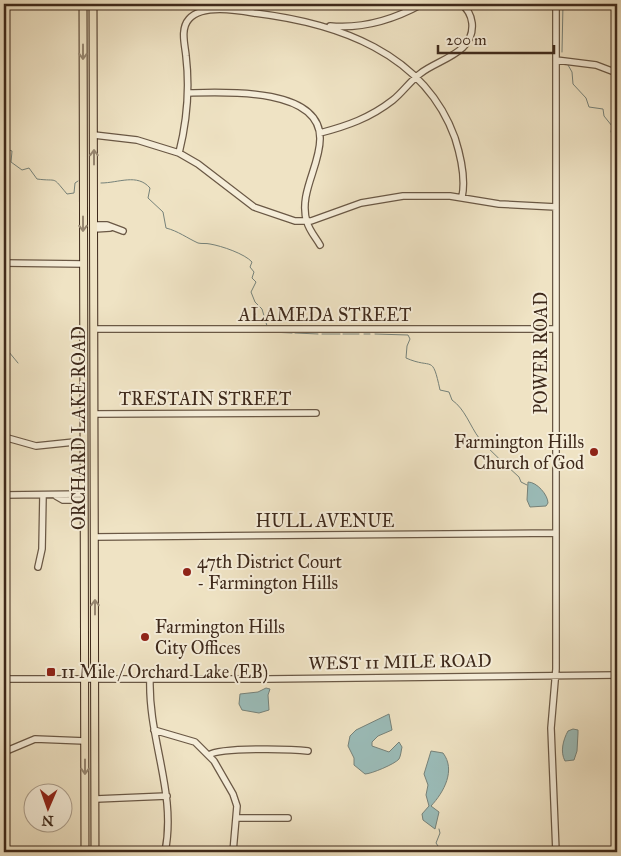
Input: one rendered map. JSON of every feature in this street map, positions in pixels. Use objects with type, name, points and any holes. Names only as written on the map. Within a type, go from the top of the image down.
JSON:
[{"type":"main road","name":"ORCHARD LAKE ROAD","points":[[93,4],[96,852]]},
{"type":"main road","name":"ORCHARD LAKE ROAD","points":[[83,6],[85,852]]},
{"type":"main road","points":[[83,6],[93,14]]},
{"type":"main road","points":[[83,77],[89,77],[94,82]]},
{"type":"main road","points":[[83,158],[87,165],[87,192],[94,196]]},
{"type":"main road","points":[[84,286],[91,287],[94,293]]},
{"type":"main road","points":[[84,340],[87,355],[87,386],[89,389],[94,389]]},
{"type":"main road","points":[[84,441],[90,441],[95,446]]},
{"type":"main road","points":[[84,494],[88,505],[87,536],[89,539],[94,537]]},
{"type":"main road","points":[[84,563],[95,563]]},
{"type":"main road","points":[[84,574],[91,574],[95,578]]},
{"type":"main road","points":[[84,659],[89,664],[96,664]]},
{"type":"main road","points":[[84,693],[93,694],[96,699]]},
{"type":"main road","points":[[85,799],[91,801],[96,799]]},
{"type":"main road","points":[[85,821],[91,821],[95,829]]},
{"type":"street","points":[[321,26],[344,28],[364,26],[397,16],[422,4]]},
{"type":"street","points":[[320,133],[347,126],[376,112],[434,64],[460,51],[470,40],[472,33],[471,16],[461,4]]},
{"type":"street","name":"POWER ROAD","points":[[556,4],[556,676],[551,728],[556,852]]},
{"type":"street","points":[[179,154],[189,93],[184,34],[188,20],[195,14],[206,11],[240,11],[292,18],[344,33],[390,55],[416,78],[442,111],[453,133],[463,170],[462,197]]},
{"type":"street","points":[[556,60],[596,65],[617,73]]},
{"type":"street","points":[[189,93],[251,94],[292,102],[310,114],[320,127],[320,133],[319,152],[306,196],[306,222],[320,245]]},
{"type":"street","points":[[94,135],[137,140],[179,154],[198,164],[254,207],[284,218],[306,222],[361,203],[416,196],[462,197],[499,204],[556,207]]},
{"type":"street","points":[[94,227],[123,231]]},
{"type":"street","points":[[4,263],[84,264]]},
{"type":"street","name":"ALAMEDA STREET","points":[[94,329],[556,329]]},
{"type":"street","name":"TRESTAIN STREET","points":[[94,414],[316,413]]},
{"type":"street","points":[[4,438],[36,446],[84,441]]},
{"type":"street","points":[[4,495],[56,496],[63,500],[84,494]]},
{"type":"street","points":[[38,567],[42,549],[43,495]]},
{"type":"street","name":"HULL AVENUE","points":[[94,537],[556,533]]},
{"type":"street","name":"WEST 11 MILE ROAD","points":[[4,679],[617,675]]},
{"type":"street","points":[[150,679],[154,730],[170,817],[165,852]]},
{"type":"street","points":[[154,730],[194,742],[209,755],[233,794],[237,806],[233,852]]},
{"type":"street","points":[[4,752],[34,739],[85,741]]},
{"type":"street","points":[[209,755],[217,752],[250,750],[308,752]]},
{"type":"street","points":[[96,799],[167,796]]},
{"type":"street","points":[[237,818],[288,818]]},
{"type":"street","points":[[4,848],[14,852]]},
{"type":"water","points":[[528,482],[535,484],[544,493],[548,500],[546,506],[530,507],[527,500]]},
{"type":"water","points":[[266,688],[270,689],[268,695],[269,710],[259,713],[242,710],[239,704],[240,694],[258,692]]},
{"type":"water","points":[[389,714],[392,730],[378,736],[372,742],[372,746],[389,752],[399,742],[402,747],[400,758],[388,766],[365,774],[354,765],[354,758],[348,746],[350,736],[356,730]]},
{"type":"water","points":[[578,730],[577,751],[574,760],[565,761],[562,750],[564,742],[568,731]]},
{"type":"water","points":[[431,751],[443,753],[448,766],[447,781],[431,806],[439,812],[435,829],[423,820],[422,814],[429,806],[426,795],[428,785],[424,774]]},
{"type":"waterway","points":[[562,52],[563,4]]},
{"type":"waterway","points":[[612,4],[617,17]]},
{"type":"waterway","points":[[568,65],[572,72],[573,84],[586,98],[589,107],[603,109],[604,116],[612,126],[611,132],[616,139],[617,151]]},
{"type":"waterway","points":[[4,148],[12,151],[11,162],[22,170],[29,168],[37,179],[54,180],[67,194],[74,193],[75,183],[78,181]]},
{"type":"waterway","points":[[101,183],[127,180],[145,183],[150,188],[148,198],[163,212],[166,228],[198,243],[221,247],[239,253],[249,259],[252,262],[250,267],[254,272],[252,278],[256,282],[251,292],[255,302],[262,309],[267,326]]},
{"type":"waterway","points":[[270,332],[292,333]]},
{"type":"waterway","points":[[295,333],[318,334]]},
{"type":"waterway","points":[[322,334],[340,334]]},
{"type":"waterway","points":[[343,334],[359,334]]},
{"type":"waterway","points":[[364,334],[370,334]]},
{"type":"waterway","points":[[375,334],[408,335],[410,339],[406,358],[433,367],[440,390],[449,392],[452,400],[464,413],[479,438],[519,477],[521,482],[527,485]]},
{"type":"waterway","points":[[4,346],[18,363]]},
{"type":"waterway","points":[[439,829],[440,833],[436,843],[442,852]]},
{"type":"place","name":"Farmington Hills Church of God","points":[[594,452]]},
{"type":"place","name":"47th District Court - Farmington Hills","points":[[187,572]]},
{"type":"place","name":"Farmington Hills City Offices","points":[[145,637]]},
{"type":"place","name":"11 Mile / Orchard Lake (EB)","points":[[51,672]]}]
